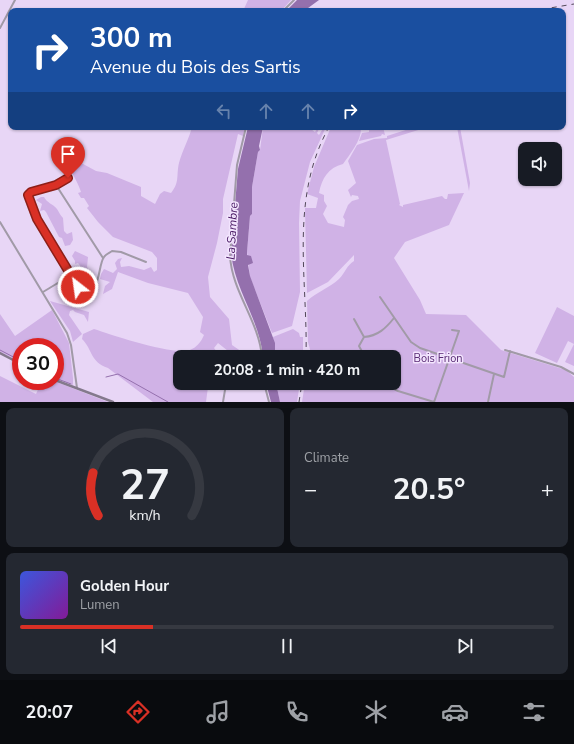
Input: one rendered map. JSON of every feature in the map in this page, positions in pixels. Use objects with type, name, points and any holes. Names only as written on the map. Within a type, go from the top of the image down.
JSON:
[{"type":"street","points":[[286,8],[294,0]]},
{"type":"street","points":[[0,28],[8,13]]},
{"type":"street","points":[[245,130],[240,149],[236,178],[230,262],[237,286],[258,335],[261,350]]},
{"type":"street","points":[[68,178],[56,185],[31,192],[28,195],[28,198],[37,219],[71,275],[82,290],[86,291],[92,289],[99,277],[103,258],[112,251],[117,251],[146,262]]},
{"type":"street","points":[[56,185],[103,258]]},
{"type":"street","points":[[0,222],[69,338],[77,388]]},
{"type":"street","points":[[42,292],[71,275]]},
{"type":"street","points":[[380,297],[416,347],[504,377],[510,351]]},
{"type":"street","points":[[361,350],[358,346],[364,337],[380,332],[394,318]]},
{"type":"street","points":[[354,319],[364,337]]},
{"type":"street","points":[[396,390],[434,402],[459,331],[452,330]]},
{"type":"street","points":[[505,350],[561,367],[574,374]]},
{"type":"street","points":[[0,353],[12,359]]},
{"type":"street","points":[[488,402],[494,374]]},
{"type":"street","points":[[64,383],[114,402]]},
{"type":"street","points":[[223,402],[225,390]]},
{"type":"street","points":[[265,390],[268,402]]},
{"type":"green space","points":[[248,0],[291,0],[284,8],[244,8]]},
{"type":"green space","points":[[191,130],[244,130],[243,136],[238,134],[223,199],[223,213],[217,243],[208,277],[210,297],[229,319],[232,345],[239,350],[227,350],[218,343],[214,348],[216,350],[190,350],[202,340],[204,335],[200,332],[203,317],[188,293],[148,283],[118,272],[112,289],[103,294],[105,286],[110,282],[100,279],[101,274],[104,269],[113,273],[117,269],[115,263],[118,259],[122,258],[120,262],[121,267],[129,266],[144,270],[151,267],[154,272],[157,270],[157,258],[152,252],[113,237],[87,208],[89,206],[84,198],[81,198],[78,193],[81,192],[72,173],[69,168],[65,169],[61,163],[74,159],[96,171],[107,173],[141,187],[141,196],[155,204],[160,194],[164,191],[171,193],[176,186],[178,168]]},
{"type":"green space","points":[[263,130],[312,130],[315,132],[318,130],[317,133],[319,135],[322,130],[325,130],[310,162],[300,201],[300,292],[292,326],[272,333],[250,277],[247,252],[250,216],[252,214],[252,187],[258,152],[260,150]]},
{"type":"green space","name":"Bois Frion","points":[[330,130],[361,130],[358,142],[343,164],[333,168],[326,174],[319,193],[324,195],[324,201],[327,206],[323,214],[328,223],[344,227],[345,220],[343,217],[348,205],[352,201],[359,199],[358,196],[352,195],[351,197],[348,190],[356,183],[348,161],[357,145],[374,139],[387,138],[387,136],[406,130],[418,130],[386,140],[399,205],[403,207],[403,205],[442,196],[447,199],[448,194],[464,193],[449,225],[405,242],[394,258],[420,300],[426,314],[466,315],[501,350],[566,370],[574,377],[574,402],[302,402],[304,390],[401,390],[401,350],[310,350],[308,342],[307,301],[339,279],[354,261],[354,255],[328,282],[307,293],[305,208],[316,208],[318,198],[307,194],[314,167]]},
{"type":"green space","points":[[369,130],[384,130],[385,135],[382,134],[381,136],[359,141],[362,133],[369,132]]},
{"type":"green space","points":[[458,130],[461,130],[470,183],[469,191]]},
{"type":"green space","points":[[44,197],[57,209],[63,218],[64,231],[67,234],[72,232],[73,240],[70,245],[65,246],[62,238],[59,237],[46,212],[44,210],[40,211],[42,204],[36,200]]},
{"type":"green space","points":[[75,251],[88,257],[87,267],[90,273],[81,274],[82,268],[78,263],[75,264],[72,256]]},
{"type":"green space","points":[[50,301],[89,312],[88,322],[84,315],[73,310],[70,311],[69,315],[82,334],[73,342],[70,331]]},
{"type":"green space","points":[[557,307],[574,316],[574,344],[568,341],[557,363],[535,353]]},
{"type":"green space","points":[[52,310],[69,343],[73,385],[64,382],[64,338],[12,338],[12,358],[0,352],[0,314],[15,336]]},
{"type":"green space","points":[[94,329],[157,348],[173,350],[173,390],[208,390],[206,402],[153,402],[98,362],[82,339],[83,334]]},
{"type":"green space","points":[[293,329],[299,333],[300,337],[303,337],[303,350],[274,350],[273,337]]},
{"type":"green space","points":[[574,344],[574,366],[565,362]]},
{"type":"green space","points":[[0,376],[12,382],[12,390],[28,390],[36,394],[38,390],[64,390],[64,385],[108,402],[0,402]]},
{"type":"green space","points":[[277,390],[299,390],[297,402],[280,402]]},
{"type":"shaded area","points":[[297,0],[319,0],[308,8],[289,8]]},
{"type":"shaded area","name":"La Sambre","points":[[247,130],[262,130],[259,146],[260,150],[258,152],[252,187],[252,214],[250,216],[247,255],[251,256],[253,263],[248,265],[250,276],[275,343],[275,350],[262,350],[257,330],[237,279],[231,252],[238,169]]},
{"type":"shaded area","points":[[268,390],[277,390],[280,402],[271,402]]},
{"type":"waterway","points":[[0,350],[12,356]]},
{"type":"waterway","points":[[106,377],[118,374],[168,402]]},
{"type":"waterway","points":[[64,381],[71,384]]},
{"type":"railway","points":[[550,8],[574,4]]},
{"type":"railway","points":[[306,350],[303,240],[305,211],[309,182],[317,154],[328,130]]},
{"type":"railway","points":[[299,402],[301,390]]},
{"type":"route","points":[[68,178],[56,185],[31,192],[28,195],[29,202],[37,219],[78,287]]}]
